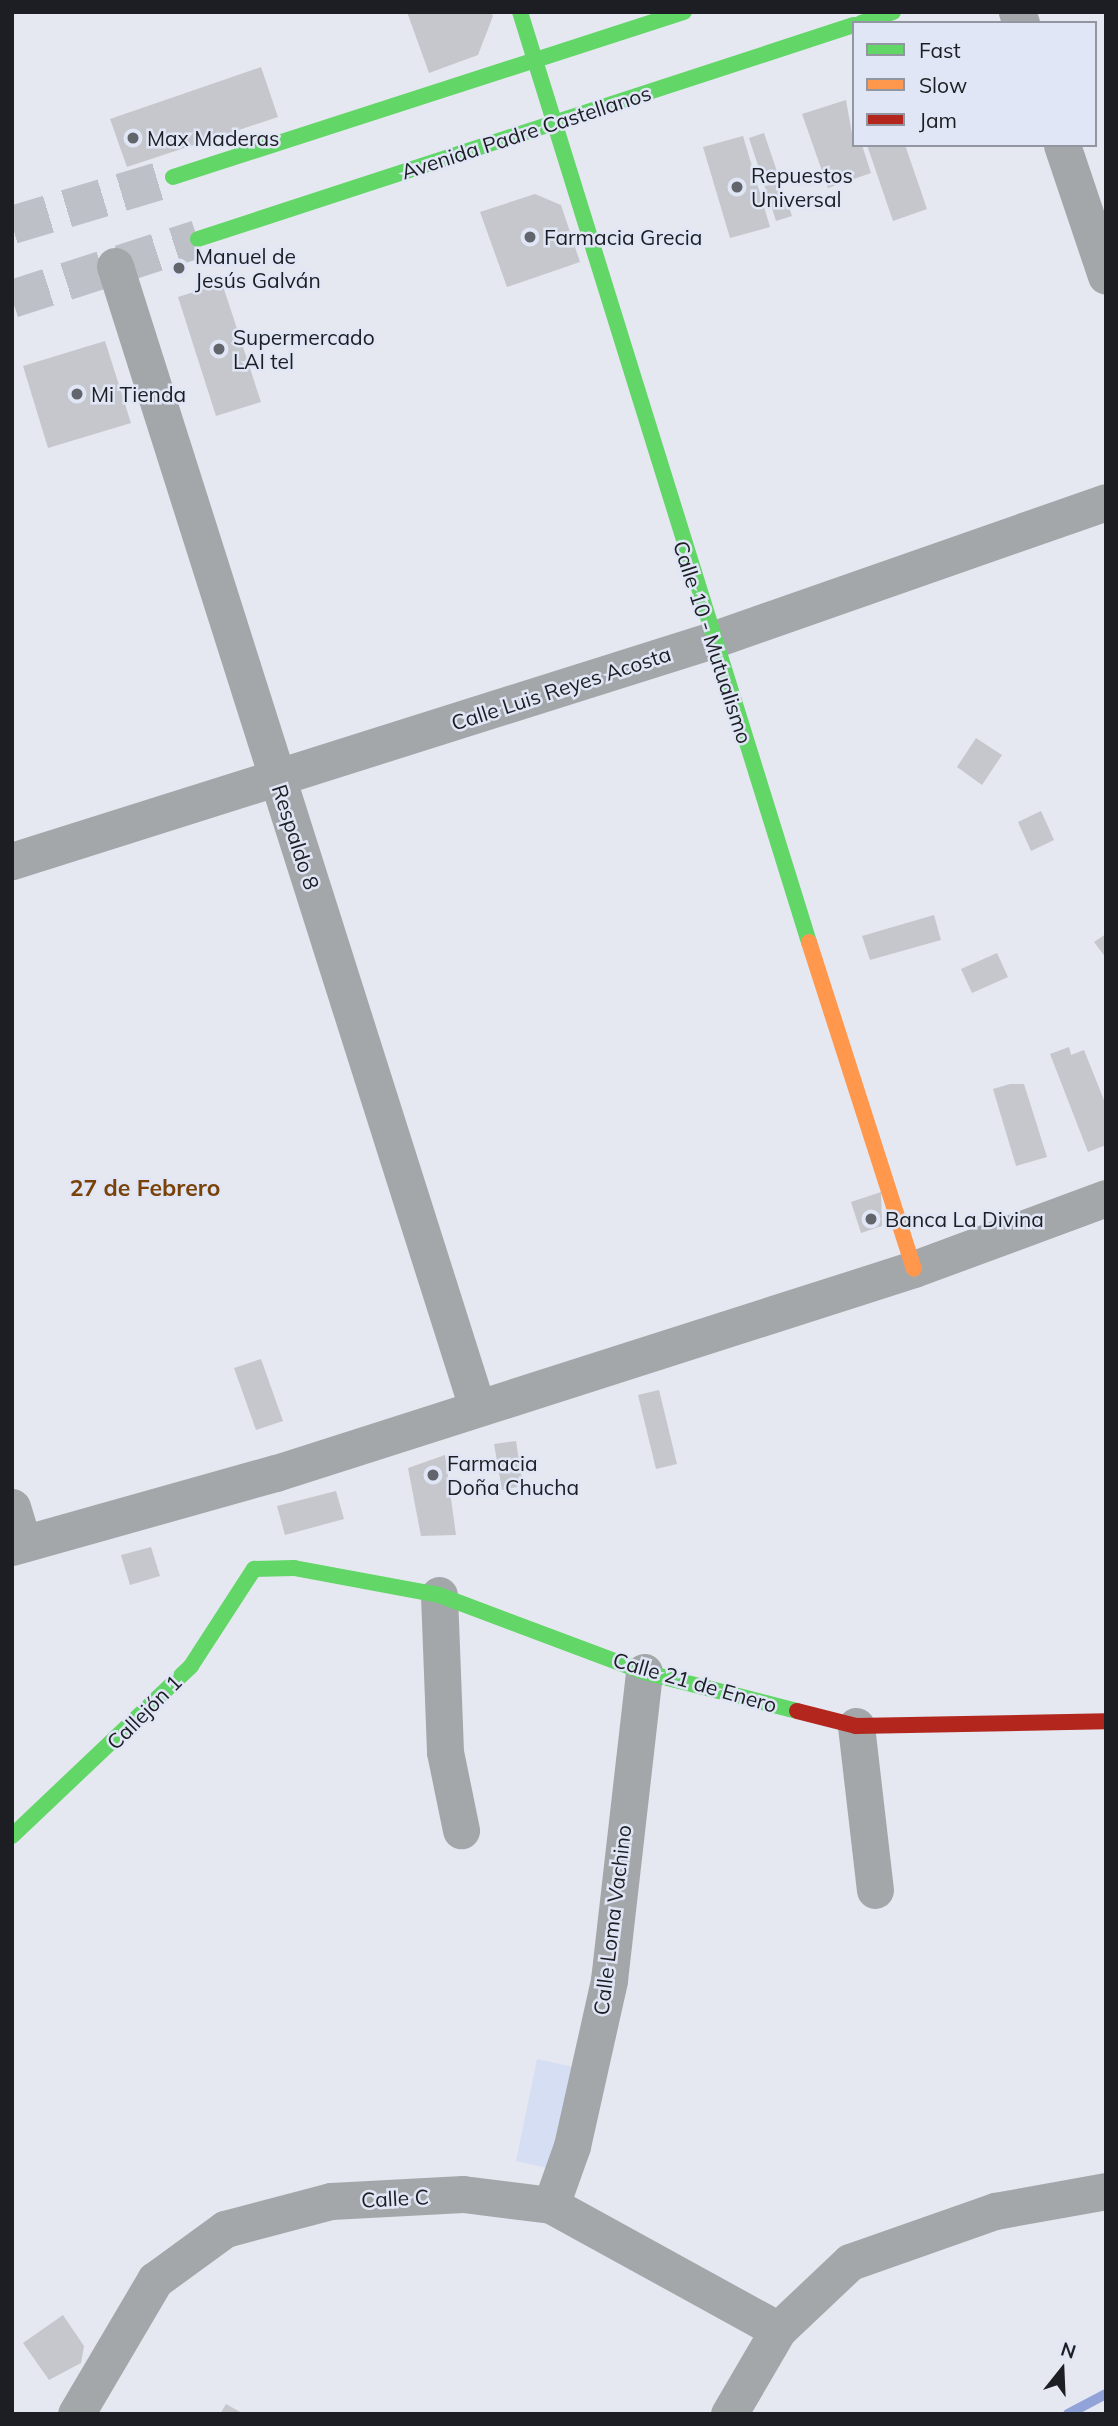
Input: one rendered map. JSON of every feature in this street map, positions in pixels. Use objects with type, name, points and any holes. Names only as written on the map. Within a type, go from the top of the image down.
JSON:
[{"type":"street","name":"Calle 10 - Mutualismo","points":[[520,12],[551,124],[712,640],[914,1269]]},
{"type":"street","points":[[173,177],[684,12]]},
{"type":"street","points":[[867,21],[893,12]]},
{"type":"street","name":"Avenida Padre Castellanos","points":[[198,239],[852,26]]},
{"type":"street","points":[[1063,147],[1106,276]]},
{"type":"street","name":"Respaldo 8","points":[[115,266],[477,1407]]},
{"type":"street","name":"Calle Luis Reyes Acosta","points":[[12,860],[278,780],[712,640],[1106,502]]},
{"type":"street","points":[[12,1507],[18,1545],[276,1473],[914,1269],[1106,1198]]},
{"type":"street","name":"Calle 21 de Enero","points":[[254,1569],[295,1568],[439,1595],[644,1672],[856,1726],[1106,1721]]},
{"type":"street","name":"Callejón 1","points":[[12,1836],[191,1666],[254,1569]]},
{"type":"street","points":[[439,1595],[444,1752],[461,1830]]},
{"type":"street","name":"Calle Loma Vachino","points":[[551,2205],[572,2146],[609,1980],[644,1672]]},
{"type":"street","points":[[856,1726],[875,1890]]},
{"type":"street","points":[[729,2414],[778,2330],[850,2262],[995,2211],[1106,2191]]},
{"type":"street","name":"Calle C","points":[[76,2414],[155,2280],[225,2229],[331,2201],[463,2194],[551,2205],[778,2330]]},
{"type":"shaded area","points":[[537,2059],[573,2067],[552,2169],[516,2161]]},
{"type":"building","points":[[407,12],[491,12],[493,16],[478,55],[429,73]]},
{"type":"building","points":[[261,67],[278,117],[127,167],[110,119]]},
{"type":"building","points":[[846,100],[852,147],[863,147],[871,173],[828,188],[802,114]]},
{"type":"building","points":[[764,133],[792,216],[776,221],[749,138]]},
{"type":"building","name":"Repuestos Universal","points":[[743,136],[770,227],[730,238],[703,147]]},
{"type":"building","points":[[868,147],[906,147],[927,209],[893,221]]},
{"type":"building","name":"Farmacia Grecia","points":[[535,194],[561,205],[580,262],[507,287],[480,212]]},
{"type":"building","name":"Supermercado LAI tel","points":[[222,283],[261,402],[216,416],[178,297]]},
{"type":"building","name":"Mi Tienda","points":[[105,341],[131,423],[48,448],[23,366]]},
{"type":"building","points":[[976,738],[1002,755],[982,785],[957,767]]},
{"type":"building","points":[[1041,811],[1054,840],[1031,851],[1018,822]]},
{"type":"building","points":[[934,915],[941,940],[870,960],[862,936]]},
{"type":"building","points":[[1106,934],[1106,958],[1094,942]]},
{"type":"building","points":[[997,953],[1008,977],[972,993],[961,969]]},
{"type":"building","points":[[1069,1047],[1071,1055],[1084,1050],[1106,1105],[1106,1145],[1088,1152],[1050,1054]]},
{"type":"building","points":[[1010,1084],[1024,1084],[1047,1157],[1016,1166],[993,1089]]},
{"type":"building","name":"Banca La Divina","points":[[881,1192],[882,1226],[861,1233],[851,1202]]},
{"type":"building","points":[[261,1359],[283,1421],[256,1430],[234,1368]]},
{"type":"building","points":[[659,1390],[677,1464],[656,1469],[638,1395]]},
{"type":"building","points":[[516,1441],[523,1486],[502,1490],[494,1444]]},
{"type":"building","points":[[445,1455],[456,1535],[421,1536],[408,1468]]},
{"type":"building","points":[[336,1491],[344,1519],[285,1535],[277,1506]]},
{"type":"building","points":[[151,1547],[160,1576],[130,1585],[121,1555]]},
{"type":"building","points":[[63,2315],[84,2346],[81,2363],[49,2380],[23,2343]]},
{"type":"building","points":[[226,2404],[244,2414],[220,2414]]},
{"type":"waterway","points":[[1068,2414],[1106,2394]]},
{"type":"tunnel","points":[[12,225],[173,177]]},
{"type":"tunnel","points":[[12,299],[198,239]]},
{"type":"traffic: fast","points":[[520,12],[809,942]]},
{"type":"traffic: fast","points":[[173,177],[684,12]]},
{"type":"traffic: fast","points":[[867,21],[893,12]]},
{"type":"traffic: fast","points":[[198,239],[852,26]]},
{"type":"traffic: fast","points":[[12,1836],[191,1666],[254,1569],[294,1568],[439,1595],[644,1672],[797,1711]]},
{"type":"traffic: slow","points":[[809,942],[914,1269]]},
{"type":"traffic: jam","points":[[797,1711],[856,1726],[1106,1721]]},
{"type":"place","name":"Max Maderas","points":[[133,138]]},
{"type":"place","name":"Repuestos Universal","points":[[737,187]]},
{"type":"place","name":"Farmacia Grecia","points":[[530,237]]},
{"type":"place","name":"Manuel de Jesús Galván","points":[[179,268]]},
{"type":"place","name":"Supermercado LAI tel","points":[[219,349]]},
{"type":"place","name":"Mi Tienda","points":[[77,394]]},
{"type":"place","name":"Banca La Divina","points":[[871,1219]]},
{"type":"place","name":"Farmacia Doña Chucha","points":[[433,1475]]},
{"type":"district","name":"27 de Febrero","points":[[145,1188]]}]
